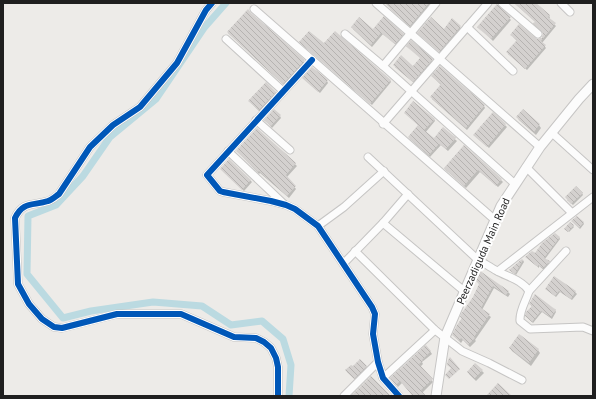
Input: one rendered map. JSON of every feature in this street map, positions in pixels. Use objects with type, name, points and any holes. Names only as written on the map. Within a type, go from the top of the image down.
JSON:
[{"type":"street","points":[[212,3],[206,10],[177,63],[140,107],[113,125],[90,147],[59,194],[47,202],[27,205],[19,211],[15,218],[18,284],[29,304],[42,319],[54,326],[62,328],[117,314],[181,314],[234,337],[256,338],[271,348],[276,358],[278,367],[278,396]]},
{"type":"street","points":[[376,3],[540,147]]},
{"type":"street","points":[[383,66],[410,32],[436,3]]},
{"type":"street","points":[[383,124],[488,3]]},
{"type":"street","points":[[502,3],[538,34]]},
{"type":"street","points":[[561,3],[570,12]]},
{"type":"street","points":[[254,9],[383,124],[495,220]]},
{"type":"street","points":[[467,27],[513,71]]},
{"type":"street","points":[[344,34],[383,66],[515,184]]},
{"type":"street","points":[[226,39],[283,92]]},
{"type":"street","points":[[286,205],[220,191],[207,175],[312,60]]},
{"type":"street","name":"Peerzadiguda Main Road","points":[[436,396],[444,337],[501,206],[540,147],[593,84]]},
{"type":"street","points":[[256,120],[290,150]]},
{"type":"street","points":[[552,132],[593,170]]},
{"type":"street","points":[[228,151],[286,205],[318,226],[344,263],[362,290],[375,314],[373,334],[378,362],[383,378],[399,396]]},
{"type":"street","points":[[368,157],[477,259],[522,283],[529,291]]},
{"type":"street","points":[[526,167],[571,212]]},
{"type":"street","points":[[318,226],[344,207],[384,171]]},
{"type":"street","points":[[344,263],[383,223],[408,194]]},
{"type":"street","points":[[498,271],[571,212],[593,197]]},
{"type":"street","points":[[383,223],[464,291]]},
{"type":"street","points":[[566,250],[529,291],[527,300],[519,315],[520,321],[524,326],[530,329],[583,328],[593,331]]},
{"type":"street","points":[[355,251],[435,330],[462,351],[522,380]]},
{"type":"street","points":[[383,378],[435,330]]},
{"type":"street","points":[[344,396],[378,362]]},
{"type":"building","points":[[386,3],[429,3],[410,26],[390,9],[391,8]]},
{"type":"building","points":[[514,3],[536,3],[550,15],[548,17],[556,23],[541,41],[546,45],[525,69],[506,52],[517,40],[510,35],[519,24],[537,39],[542,38],[543,33],[533,23],[535,22]]},
{"type":"building","points":[[497,4],[511,17],[491,39],[477,27]]},
{"type":"building","points":[[248,9],[305,60],[283,84],[227,32]]},
{"type":"building","points":[[384,16],[404,34],[395,44],[381,33],[371,45],[351,27],[359,17],[373,29]]},
{"type":"building","points":[[431,17],[444,29],[452,18],[461,26],[439,52],[417,33]]},
{"type":"building","points":[[309,31],[324,43],[335,31],[391,80],[370,104],[299,42]]},
{"type":"building","points":[[411,40],[433,59],[413,82],[393,65],[401,55],[413,66],[420,58],[406,46]]},
{"type":"building","points":[[440,66],[485,105],[466,128],[430,97],[441,84],[431,76]]},
{"type":"building","points":[[312,67],[328,80],[318,92],[302,78]]},
{"type":"building","points":[[266,82],[276,92],[259,110],[248,101]]},
{"type":"building","points":[[413,101],[435,119],[424,130],[434,138],[443,127],[456,138],[446,149],[439,144],[429,155],[408,137],[418,125],[404,113]]},
{"type":"building","points":[[274,109],[281,115],[271,126],[264,120]]},
{"type":"building","points":[[523,109],[540,124],[534,132],[516,117]]},
{"type":"building","points":[[493,112],[506,124],[487,147],[473,135]]},
{"type":"building","points":[[257,128],[296,163],[286,175],[296,186],[287,196],[236,151]]},
{"type":"building","points":[[464,145],[502,179],[496,186],[478,170],[464,186],[444,168]]},
{"type":"building","points":[[229,159],[251,180],[242,190],[220,169]]},
{"type":"building","points":[[576,186],[583,193],[571,204],[565,197]]},
{"type":"building","points":[[577,216],[584,222],[579,228],[571,221]]},
{"type":"building","points":[[570,222],[574,225],[568,232],[564,229]]},
{"type":"building","points":[[555,233],[560,237],[544,258],[550,261],[543,268],[538,265],[538,267],[525,257],[532,251],[535,253],[542,243]]},
{"type":"building","points":[[522,259],[523,260],[515,274],[509,270]]},
{"type":"building","points":[[480,271],[509,291],[506,295],[493,286],[481,308],[490,314],[474,337],[475,338],[468,345],[461,338],[459,341],[452,335],[462,318],[460,317],[461,314],[473,297],[479,284],[476,281]]},
{"type":"building","points":[[554,276],[576,291],[571,299],[559,291],[555,296],[545,289]]},
{"type":"building","points":[[535,294],[556,310],[551,317],[541,311],[532,322],[525,316],[526,312],[532,306],[529,304]]},
{"type":"building","points":[[519,334],[539,349],[529,363],[509,348]]},
{"type":"building","points":[[426,345],[431,351],[419,364],[433,379],[421,390],[426,396],[413,396],[400,381],[396,385],[390,378]]},
{"type":"building","points":[[450,357],[460,369],[449,379],[445,375],[451,368],[447,365]]},
{"type":"building","points":[[360,359],[367,366],[354,379],[345,370],[351,365],[353,366]]},
{"type":"building","points":[[475,363],[483,370],[474,379],[467,372]]},
{"type":"building","points":[[371,376],[391,396],[351,396]]},
{"type":"building","points":[[498,383],[512,396],[486,396]]},
{"type":"waterway","points":[[226,3],[204,28],[156,99],[110,137],[83,176],[56,205],[28,216],[27,274],[63,318],[91,311],[153,302],[202,306],[231,325],[262,321],[283,339],[291,365],[289,396]]},
{"type":"cycle path","points":[[212,3],[206,10],[177,63],[140,107],[113,125],[90,147],[59,194],[49,201],[25,206],[18,213],[15,218],[18,284],[29,304],[42,319],[54,327],[62,328],[117,314],[181,314],[234,337],[256,338],[271,348],[276,358],[278,367],[278,396]]},
{"type":"cycle path","points":[[312,60],[207,175],[220,191],[286,205],[295,209],[318,226],[372,307],[375,314],[373,334],[378,362],[383,378],[399,396]]}]
